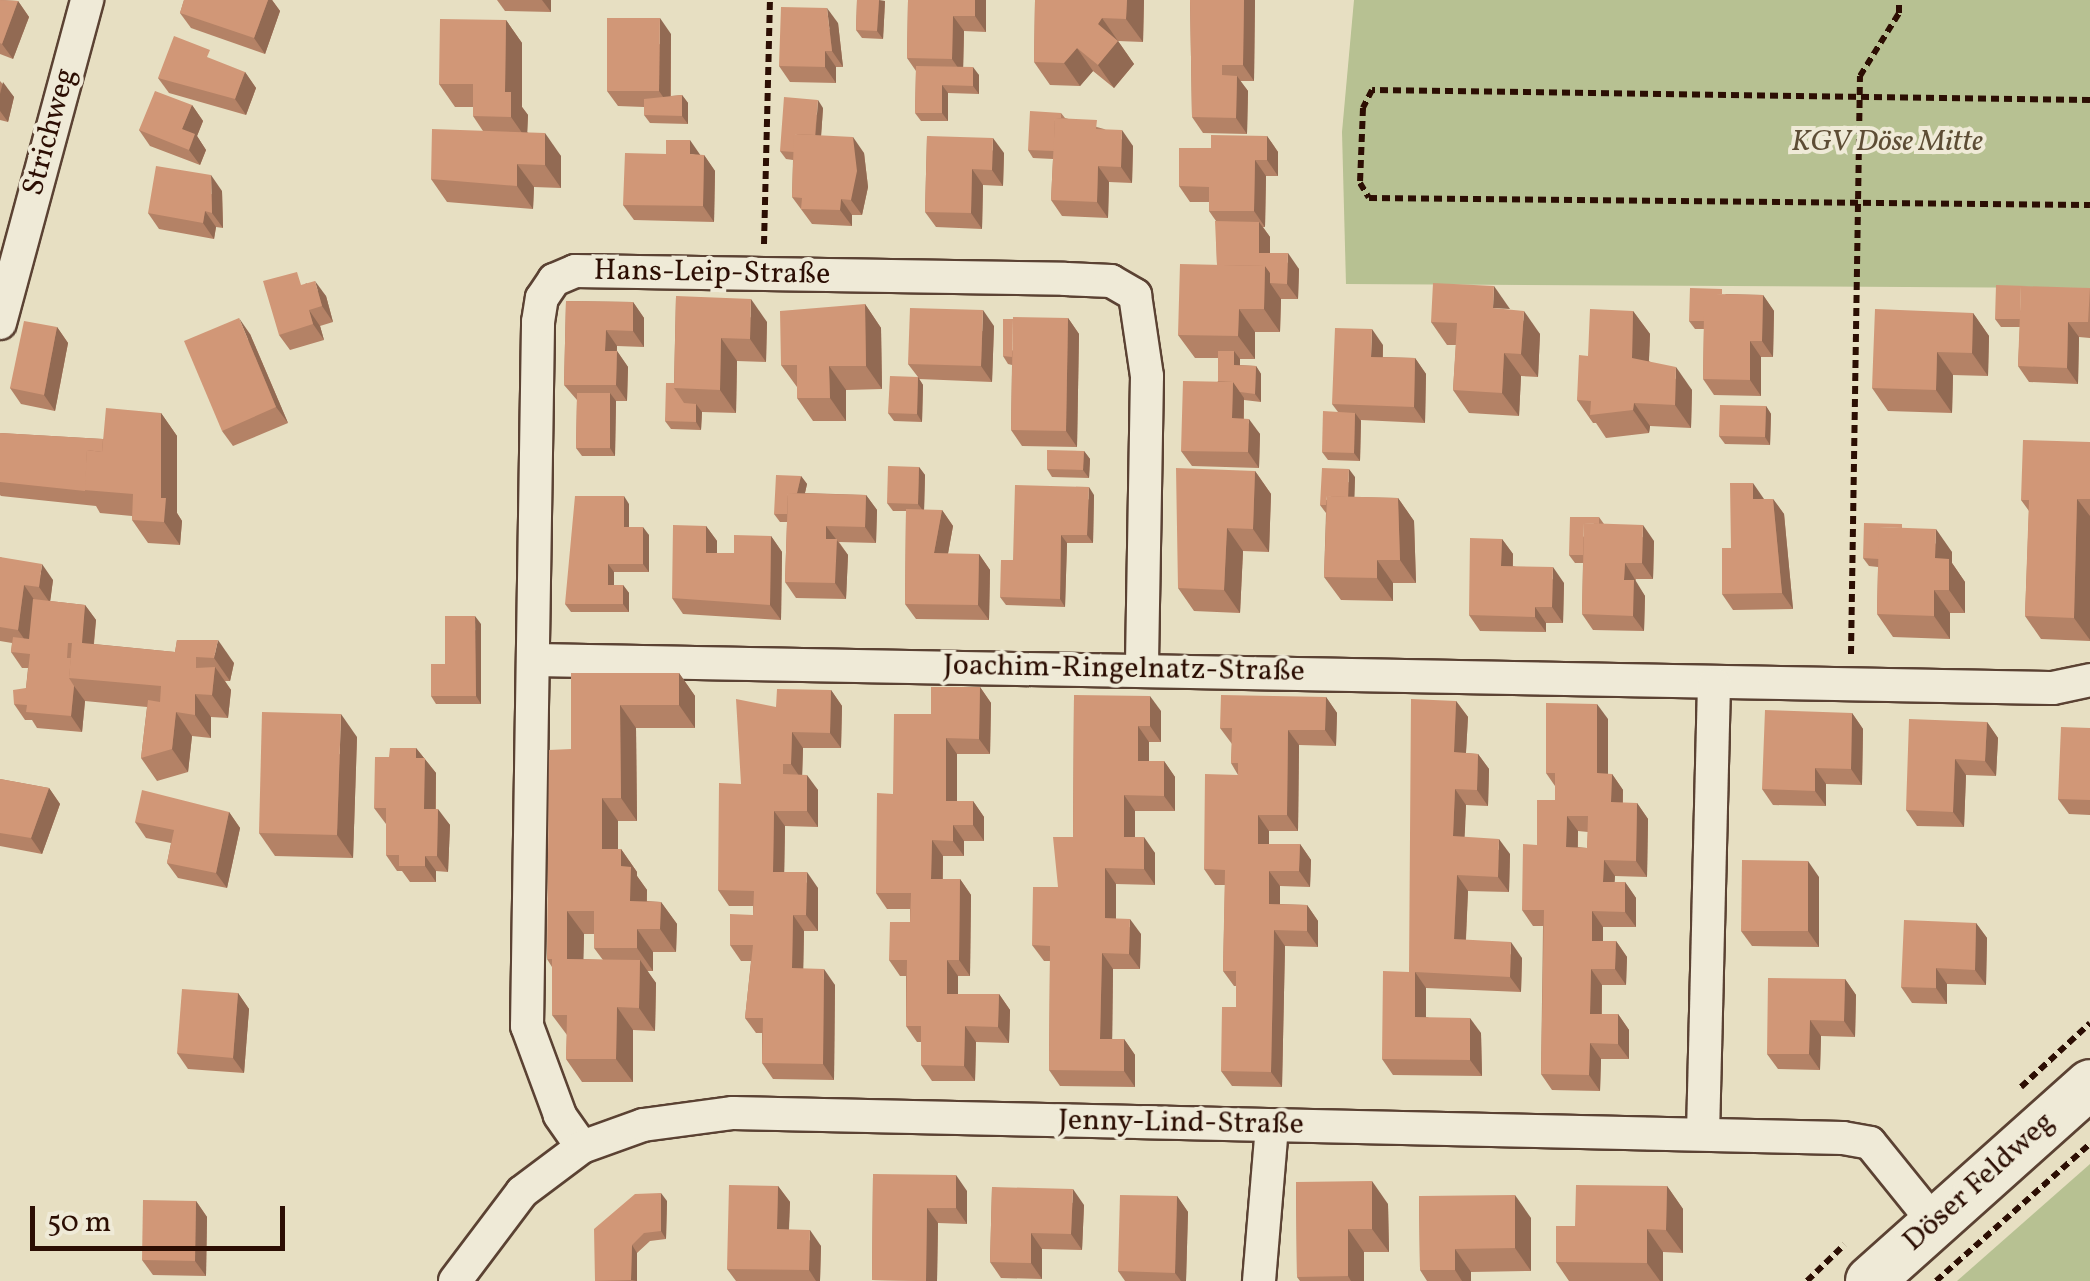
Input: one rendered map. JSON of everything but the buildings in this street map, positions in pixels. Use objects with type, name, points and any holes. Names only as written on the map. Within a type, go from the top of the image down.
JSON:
[{"type":"street","name":"Strichweg","points":[[0,323],[87,0]]},
{"type":"street","name":"Hans-Leip-Straße","points":[[582,1147],[560,1115],[527,1026],[542,298],[554,280],[575,272],[764,272],[1112,281],[1135,296],[1147,376],[1142,670]]},
{"type":"street","name":"Joachim-Ringelnatz-Straße","points":[[534,660],[1714,684],[2053,688],[2090,680]]},
{"type":"street","points":[[1703,1134],[1714,684]]},
{"type":"street","name":"Döser Feldweg","points":[[1870,1281],[2090,1084]]},
{"type":"street","name":"Jenny-Lind-Straße","points":[[455,1281],[522,1192],[582,1147],[644,1126],[732,1113],[1703,1134],[1870,1143],[1933,1221]]},
{"type":"street","points":[[1259,1281],[1272,1126]]},
{"type":"path","points":[[764,272],[770,0]]},
{"type":"path","points":[[1850,685],[1860,76],[1900,13],[1899,0]]},
{"type":"path","points":[[2090,100],[1372,90],[1363,108],[1360,183],[1369,198],[2090,205]]},
{"type":"path","points":[[1936,1281],[2090,1144]]},
{"type":"green space","name":"KGV Döse Mitte","points":[[1354,0],[2090,0],[2090,288],[1346,284],[1342,132]]},
{"type":"green space","points":[[2090,1164],[2090,1281],[1957,1281]]}]
